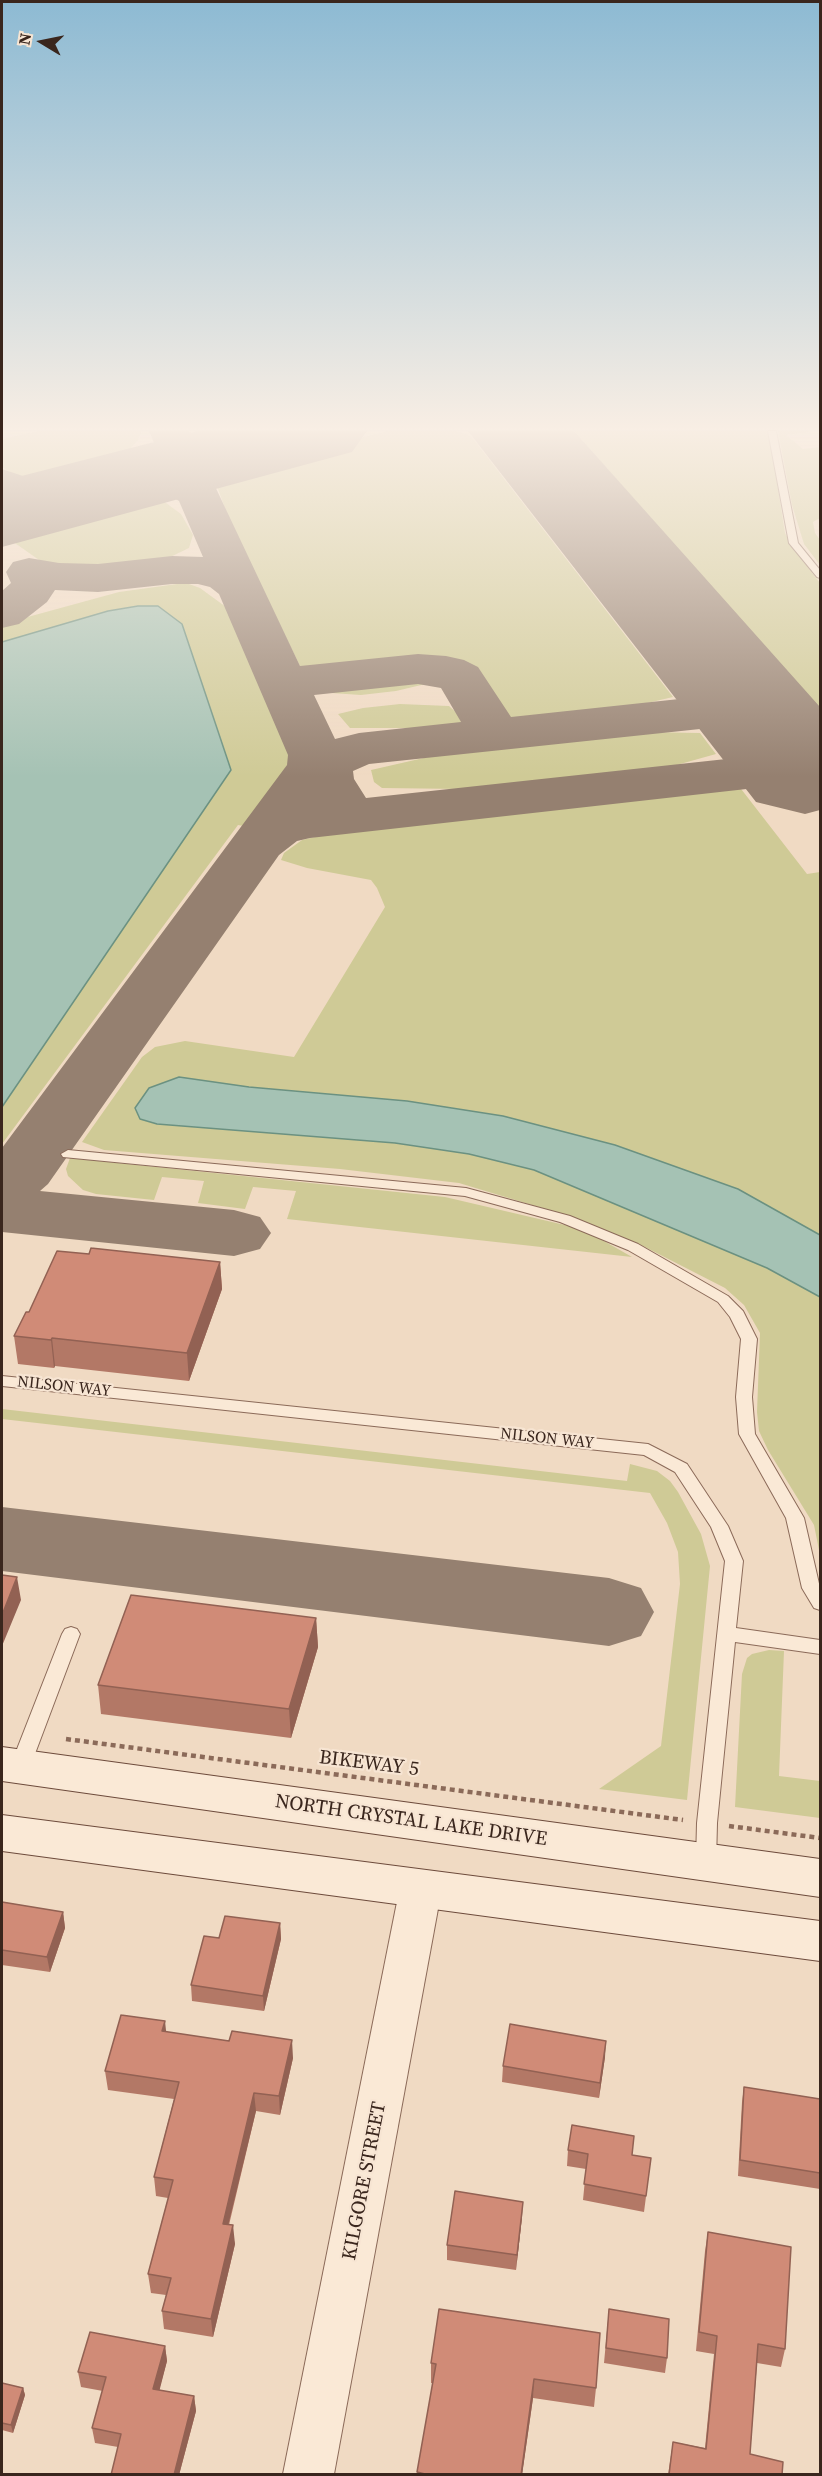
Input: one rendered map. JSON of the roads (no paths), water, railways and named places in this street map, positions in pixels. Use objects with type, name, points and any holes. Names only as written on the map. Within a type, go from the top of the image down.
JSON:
[{"type":"main road","name":"NORTH CRYSTAL LAKE DRIVE","points":[[11,1766],[820,1878]]},
{"type":"main road","points":[[2,1833],[820,1941]]},
{"type":"street","name":"KILGORE STREET","points":[[308,2475],[421,1887]]},
{"type":"lane","points":[[797,547],[820,575]]},
{"type":"lane","points":[[68,1154],[466,1191],[565,1219],[633,1247],[723,1299],[737,1316],[749,1339],[744,1397],[747,1434],[795,1518],[811,1588],[820,1603]]},
{"type":"lane","name":"NILSON WAY","points":[[2,1381],[648,1450],[681,1468],[704,1502],[734,1561],[707,1823],[706,1862]]},
{"type":"lane","points":[[11,1766],[71,1634]]},
{"type":"lane","points":[[727,1634],[820,1647]]}]
